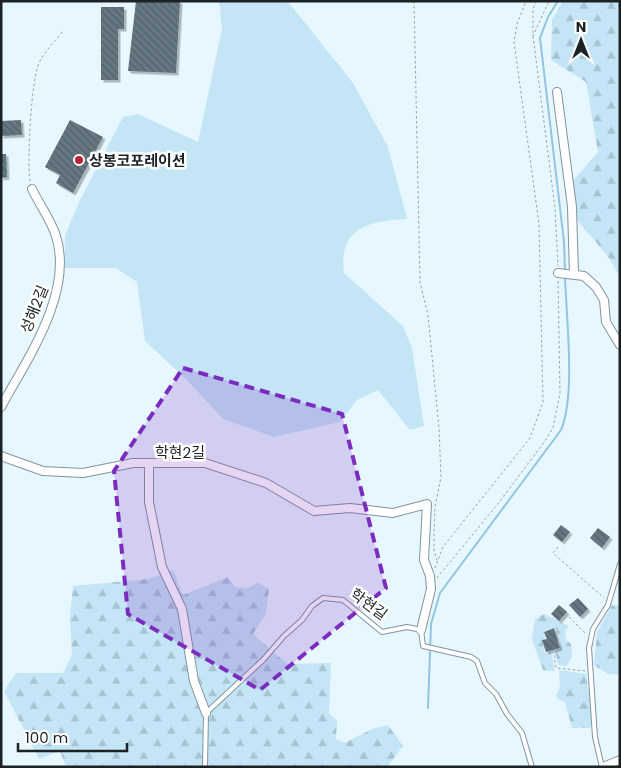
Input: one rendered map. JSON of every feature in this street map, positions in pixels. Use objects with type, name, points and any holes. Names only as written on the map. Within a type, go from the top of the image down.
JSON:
[{"type":"street","points":[[557,92],[572,207],[574,274]]},
{"type":"street","name":"성해2길","points":[[1,407],[50,312],[60,274],[60,252],[56,234],[32,189]]},
{"type":"street","points":[[558,273],[584,276],[596,287],[604,300],[606,322],[620,345]]},
{"type":"street","points":[[1,456],[43,471],[73,473],[83,473],[133,462],[149,464]]},
{"type":"street","name":"학현2길","points":[[206,713],[194,681],[182,609],[162,567],[149,502],[149,464],[205,463],[266,484],[314,511],[350,508],[393,513],[427,504],[424,560],[430,576],[431,589],[421,630]]},
{"type":"street","points":[[603,767],[620,760]]},
{"type":"lane","points":[[603,767],[595,737],[589,672],[590,638],[608,602],[620,564]]},
{"type":"lane","name":"학현길","points":[[206,713],[263,660],[284,636],[302,620],[312,606],[323,598],[343,600],[382,632],[407,627],[421,630]]},
{"type":"lane","points":[[421,630],[423,646],[437,651],[471,657],[477,661],[485,683],[496,694],[507,714],[522,733],[532,767]]},
{"type":"lane","points":[[205,767],[206,713]]},
{"type":"path","points":[[414,1],[420,282],[428,315],[439,428],[441,477],[435,507],[434,533],[434,551],[437,560]]},
{"type":"path","points":[[526,1],[517,24],[514,42],[539,224],[543,402],[530,438],[444,547],[437,560],[433,583],[503,497],[553,428],[560,393],[555,208],[533,36],[533,10],[536,1]]},
{"type":"path","points":[[533,36],[549,1]]},
{"type":"path","points":[[32,189],[28,165],[32,103],[39,62],[64,30]]},
{"type":"path","points":[[558,547],[553,553],[608,602]]},
{"type":"path","points":[[569,618],[590,638]]},
{"type":"path","points":[[554,656],[556,668],[589,672]]},
{"type":"highlighted area","points":[[183,368],[342,414],[386,588],[260,690],[128,614],[114,471]]},
{"type":"green space","points":[[219,1],[286,1],[290,4],[353,83],[388,147],[407,219],[380,222],[359,230],[351,237],[346,246],[343,258],[344,273],[403,326],[412,348],[424,426],[410,430],[378,390],[357,400],[340,422],[274,437],[223,419],[187,380],[145,341],[137,282],[116,268],[65,268],[65,236],[79,202],[123,117],[138,114],[198,142],[222,29]]},
{"type":"green space","points":[[563,1],[620,1],[620,277],[609,258],[575,217],[573,181],[598,152],[586,82],[551,60],[552,20]]},
{"type":"green space","points":[[173,570],[183,595],[228,577],[235,587],[247,588],[258,583],[269,589],[266,614],[253,634],[287,664],[331,663],[329,714],[337,720],[336,739],[344,743],[372,729],[388,725],[403,746],[387,767],[66,767],[60,751],[39,759],[4,691],[16,673],[63,673],[72,655],[70,617],[73,586],[148,579]]},
{"type":"green space","points":[[612,605],[620,606],[620,675],[608,674],[594,665],[597,632]]},
{"type":"green space","points":[[544,614],[569,626],[565,631],[566,640],[571,644],[572,656],[567,666],[558,665],[555,651],[560,648],[560,640],[555,627],[544,631],[546,638],[542,640],[545,653],[551,652],[555,671],[543,670],[532,639],[535,619]]},
{"type":"green space","points":[[559,670],[586,674],[591,705],[591,728],[572,728],[565,702],[559,700],[556,696],[560,686]]},
{"type":"building","points":[[136,1],[180,1],[176,73],[128,71]]},
{"type":"building","points":[[101,7],[124,7],[124,29],[118,29],[118,80],[101,80]]},
{"type":"building","points":[[21,120],[22,135],[1,136],[1,121]]},
{"type":"building","points":[[70,120],[103,137],[73,193],[56,183],[60,175],[45,167]]},
{"type":"building","points":[[1,154],[6,154],[7,177],[1,178]]},
{"type":"building","points":[[561,525],[570,532],[562,542],[553,535]]},
{"type":"building","points":[[598,528],[610,537],[602,548],[590,538]]},
{"type":"building","points":[[578,598],[588,609],[580,617],[569,605]]},
{"type":"building","points":[[559,605],[567,612],[559,621],[551,614]]},
{"type":"building","points":[[554,628],[560,648],[546,652],[542,640],[547,639],[544,632]]},
{"type":"waterway","points":[[558,1],[548,17],[540,38],[564,242],[565,271]]},
{"type":"waterway","points":[[428,708],[431,624],[440,593],[561,430],[566,415],[569,376],[565,276]]},
{"type":"place","name":"상봉코포레이션","points":[[79,160]]}]
